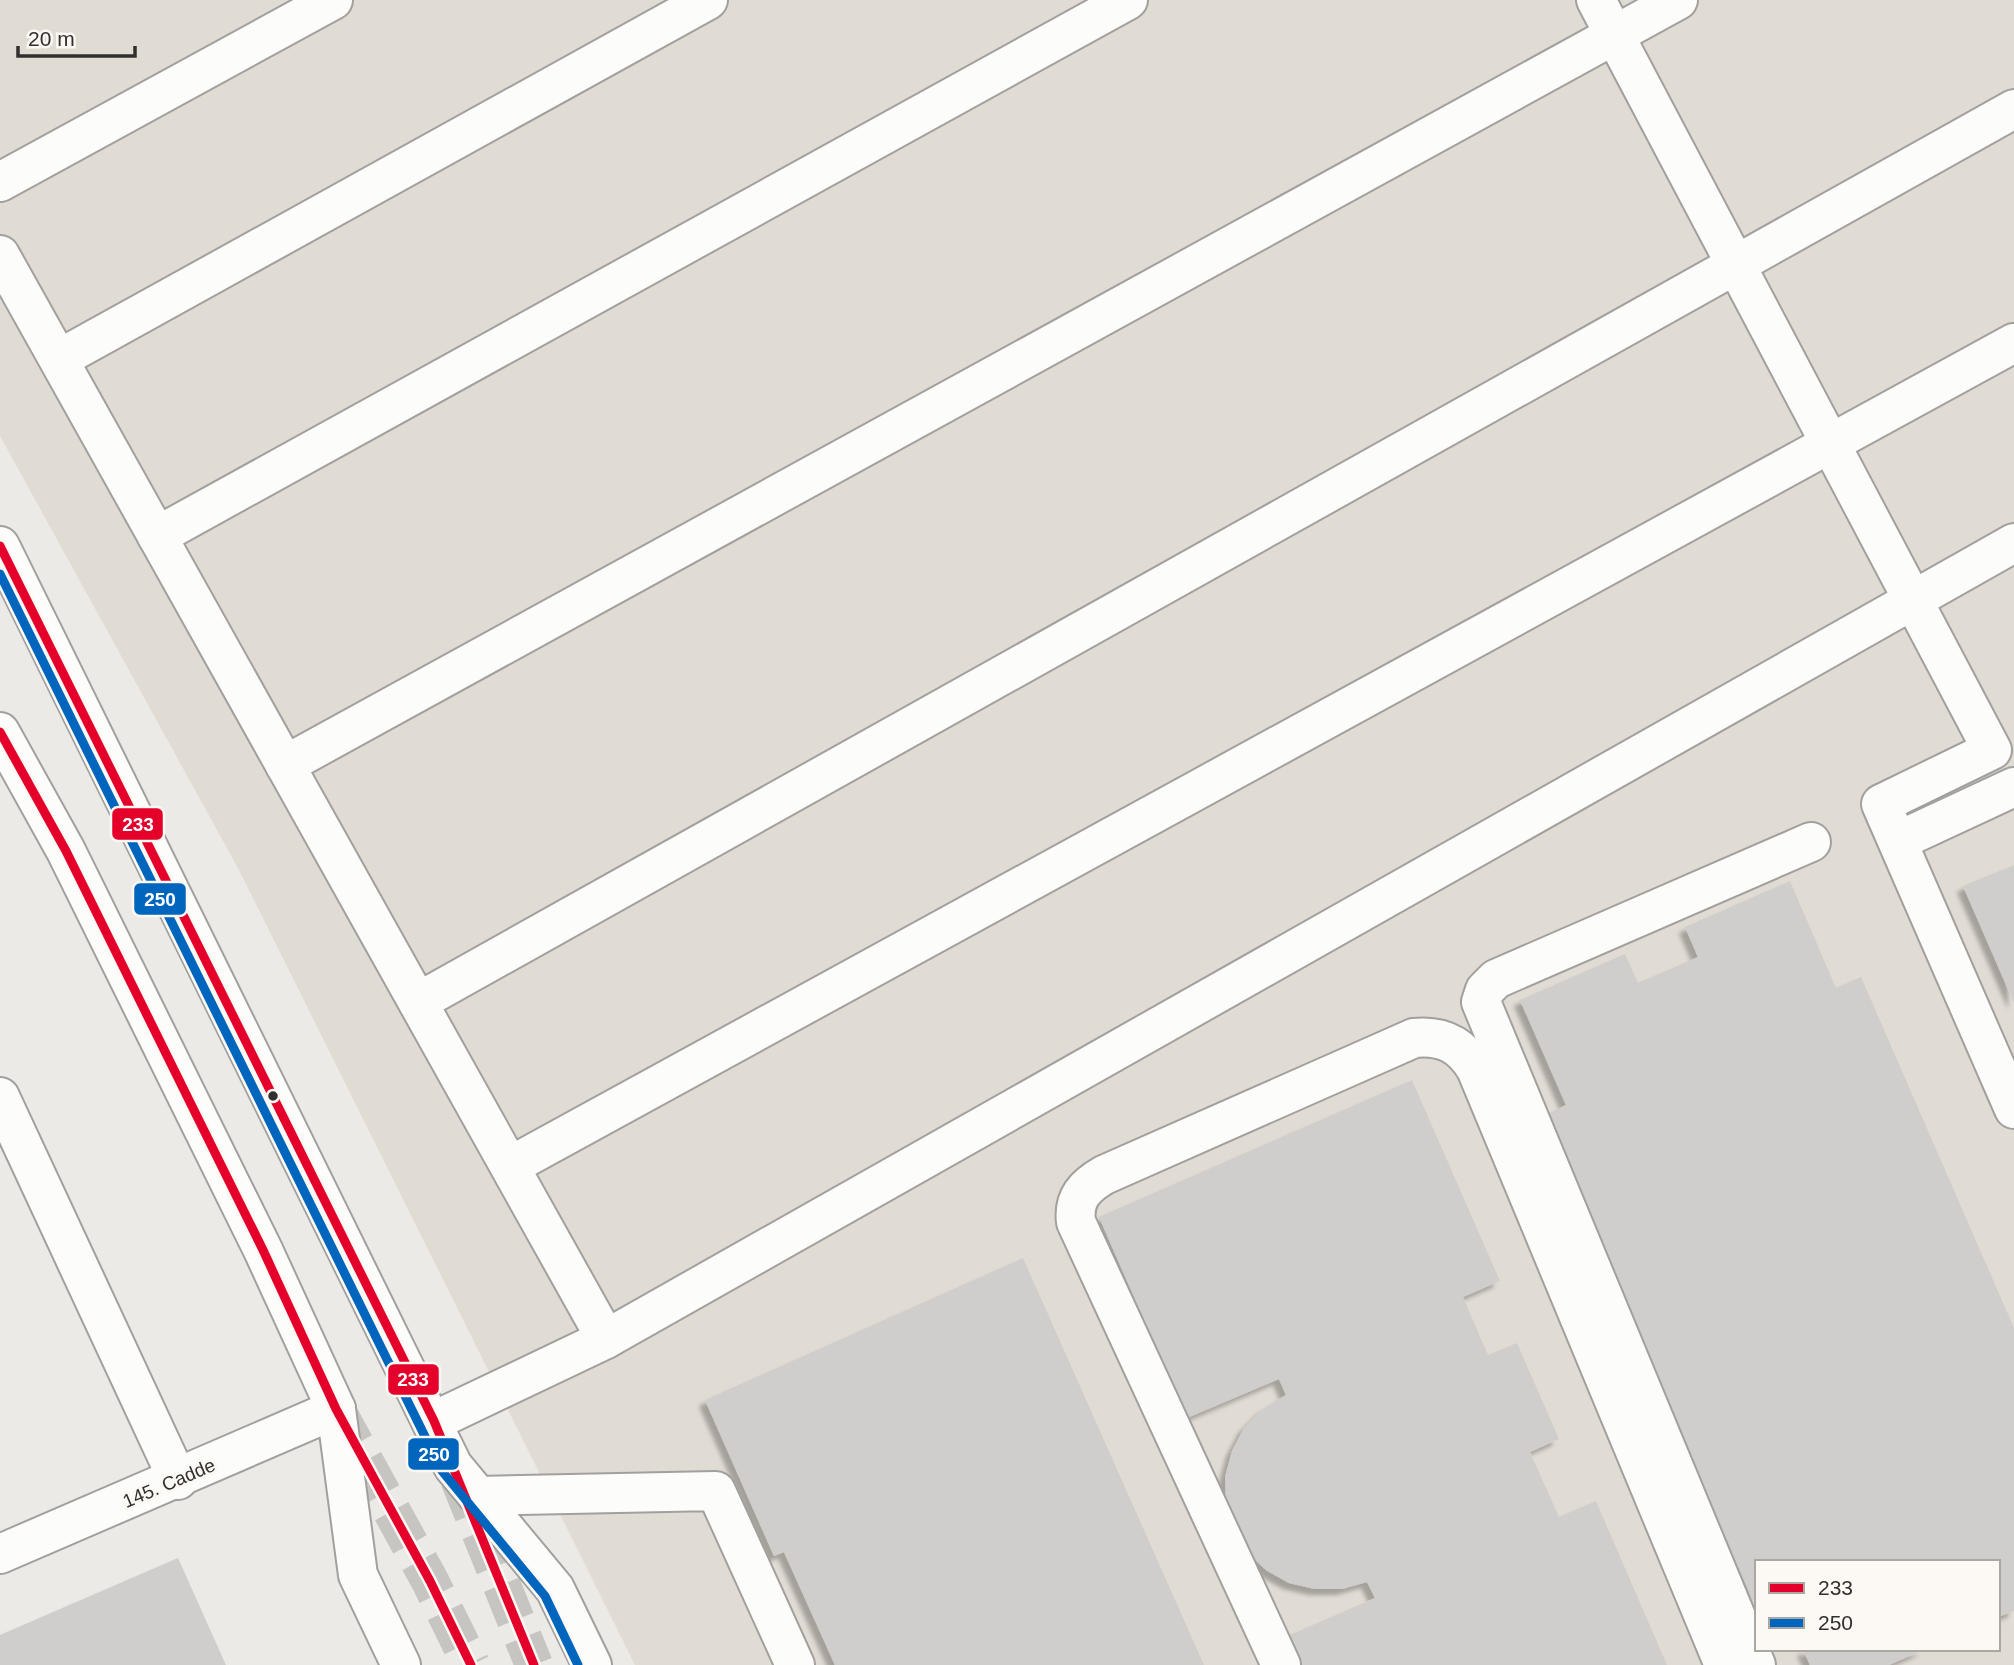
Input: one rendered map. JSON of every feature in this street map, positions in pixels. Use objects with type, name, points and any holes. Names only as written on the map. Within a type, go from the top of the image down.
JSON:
[{"type":"street","points":[[0,182],[333,0]]},
{"type":"street","points":[[58,359],[708,0]]},
{"type":"street","points":[[158,536],[1128,0]]},
{"type":"street","points":[[1596,0],[1828,445],[1915,600],[2003,744],[1881,804],[2014,1109]]},
{"type":"street","points":[[285,765],[1678,0]]},
{"type":"street","points":[[418,1002],[2014,109]]},
{"type":"street","points":[[0,255],[606,1339]]},
{"type":"street","points":[[510,1166],[2014,343]]},
{"type":"street","points":[[434,1421],[606,1339],[2014,543]]},
{"type":"street","points":[[0,546],[434,1421],[453,1466],[555,1589],[592,1665]]},
{"type":"street","points":[[0,732],[66,851],[262,1250],[336,1409],[358,1575],[401,1665]]},
{"type":"street","points":[[1898,841],[2014,787]]},
{"type":"street","points":[[1756,1665],[1480,1002],[1485,990],[1496,979],[1811,842]]},
{"type":"street","points":[[1281,1665],[1076,1222],[1077,1201],[1083,1190],[1104,1175],[1414,1038],[1426,1037],[1451,1042],[1461,1049],[1476,1069],[1724,1665]]},
{"type":"street","points":[[0,1097],[178,1480]]},
{"type":"street","name":"145. Cadde","points":[[0,1554],[178,1480],[336,1409]]},
{"type":"street","points":[[478,1496],[716,1491],[795,1665]]},
{"type":"shaded area","points":[[0,0],[2014,0],[2014,1665],[635,1665],[239,870],[0,436]]},
{"type":"building","points":[[2014,865],[2014,1003],[1963,886]]},
{"type":"building","points":[[1790,881],[1836,988],[1861,977],[2014,1328],[2014,1611],[2000,1616],[2000,1560],[1755,1560],[1755,1598],[1752,1599],[1542,1117],[1566,1105],[1520,1000],[1625,954],[1638,983],[1698,957],[1685,927]]},
{"type":"building","points":[[1412,1080],[1500,1281],[1463,1297],[1488,1355],[1517,1343],[1559,1439],[1530,1452],[1559,1517],[1596,1501],[1667,1665],[1295,1665],[1283,1638],[1375,1598],[1367,1582],[1342,1589],[1315,1589],[1289,1583],[1266,1570],[1247,1552],[1226,1504],[1225,1477],[1232,1451],[1244,1428],[1263,1409],[1286,1395],[1279,1379],[1187,1418],[1099,1217]]},
{"type":"building","points":[[1023,1258],[1204,1665],[835,1665],[784,1552],[774,1556],[705,1400]]},
{"type":"building","points":[[178,1558],[226,1665],[0,1665],[0,1635]]},
{"type":"building","points":[[1804,1651],[1920,1651],[1889,1665],[1810,1665]]},
{"type":"tunnel","points":[[337,1411],[430,1581],[471,1665]]},
{"type":"tunnel","points":[[459,1479],[534,1665]]},
{"type":"transit line","name":"233","points":[[0,546],[434,1421],[534,1665]]},
{"type":"transit line","name":"250","points":[[0,574],[442,1471],[545,1596],[578,1665]]},
{"type":"transit line","name":"233","points":[[0,732],[66,851],[263,1250],[336,1409],[430,1581],[471,1665]]}]
